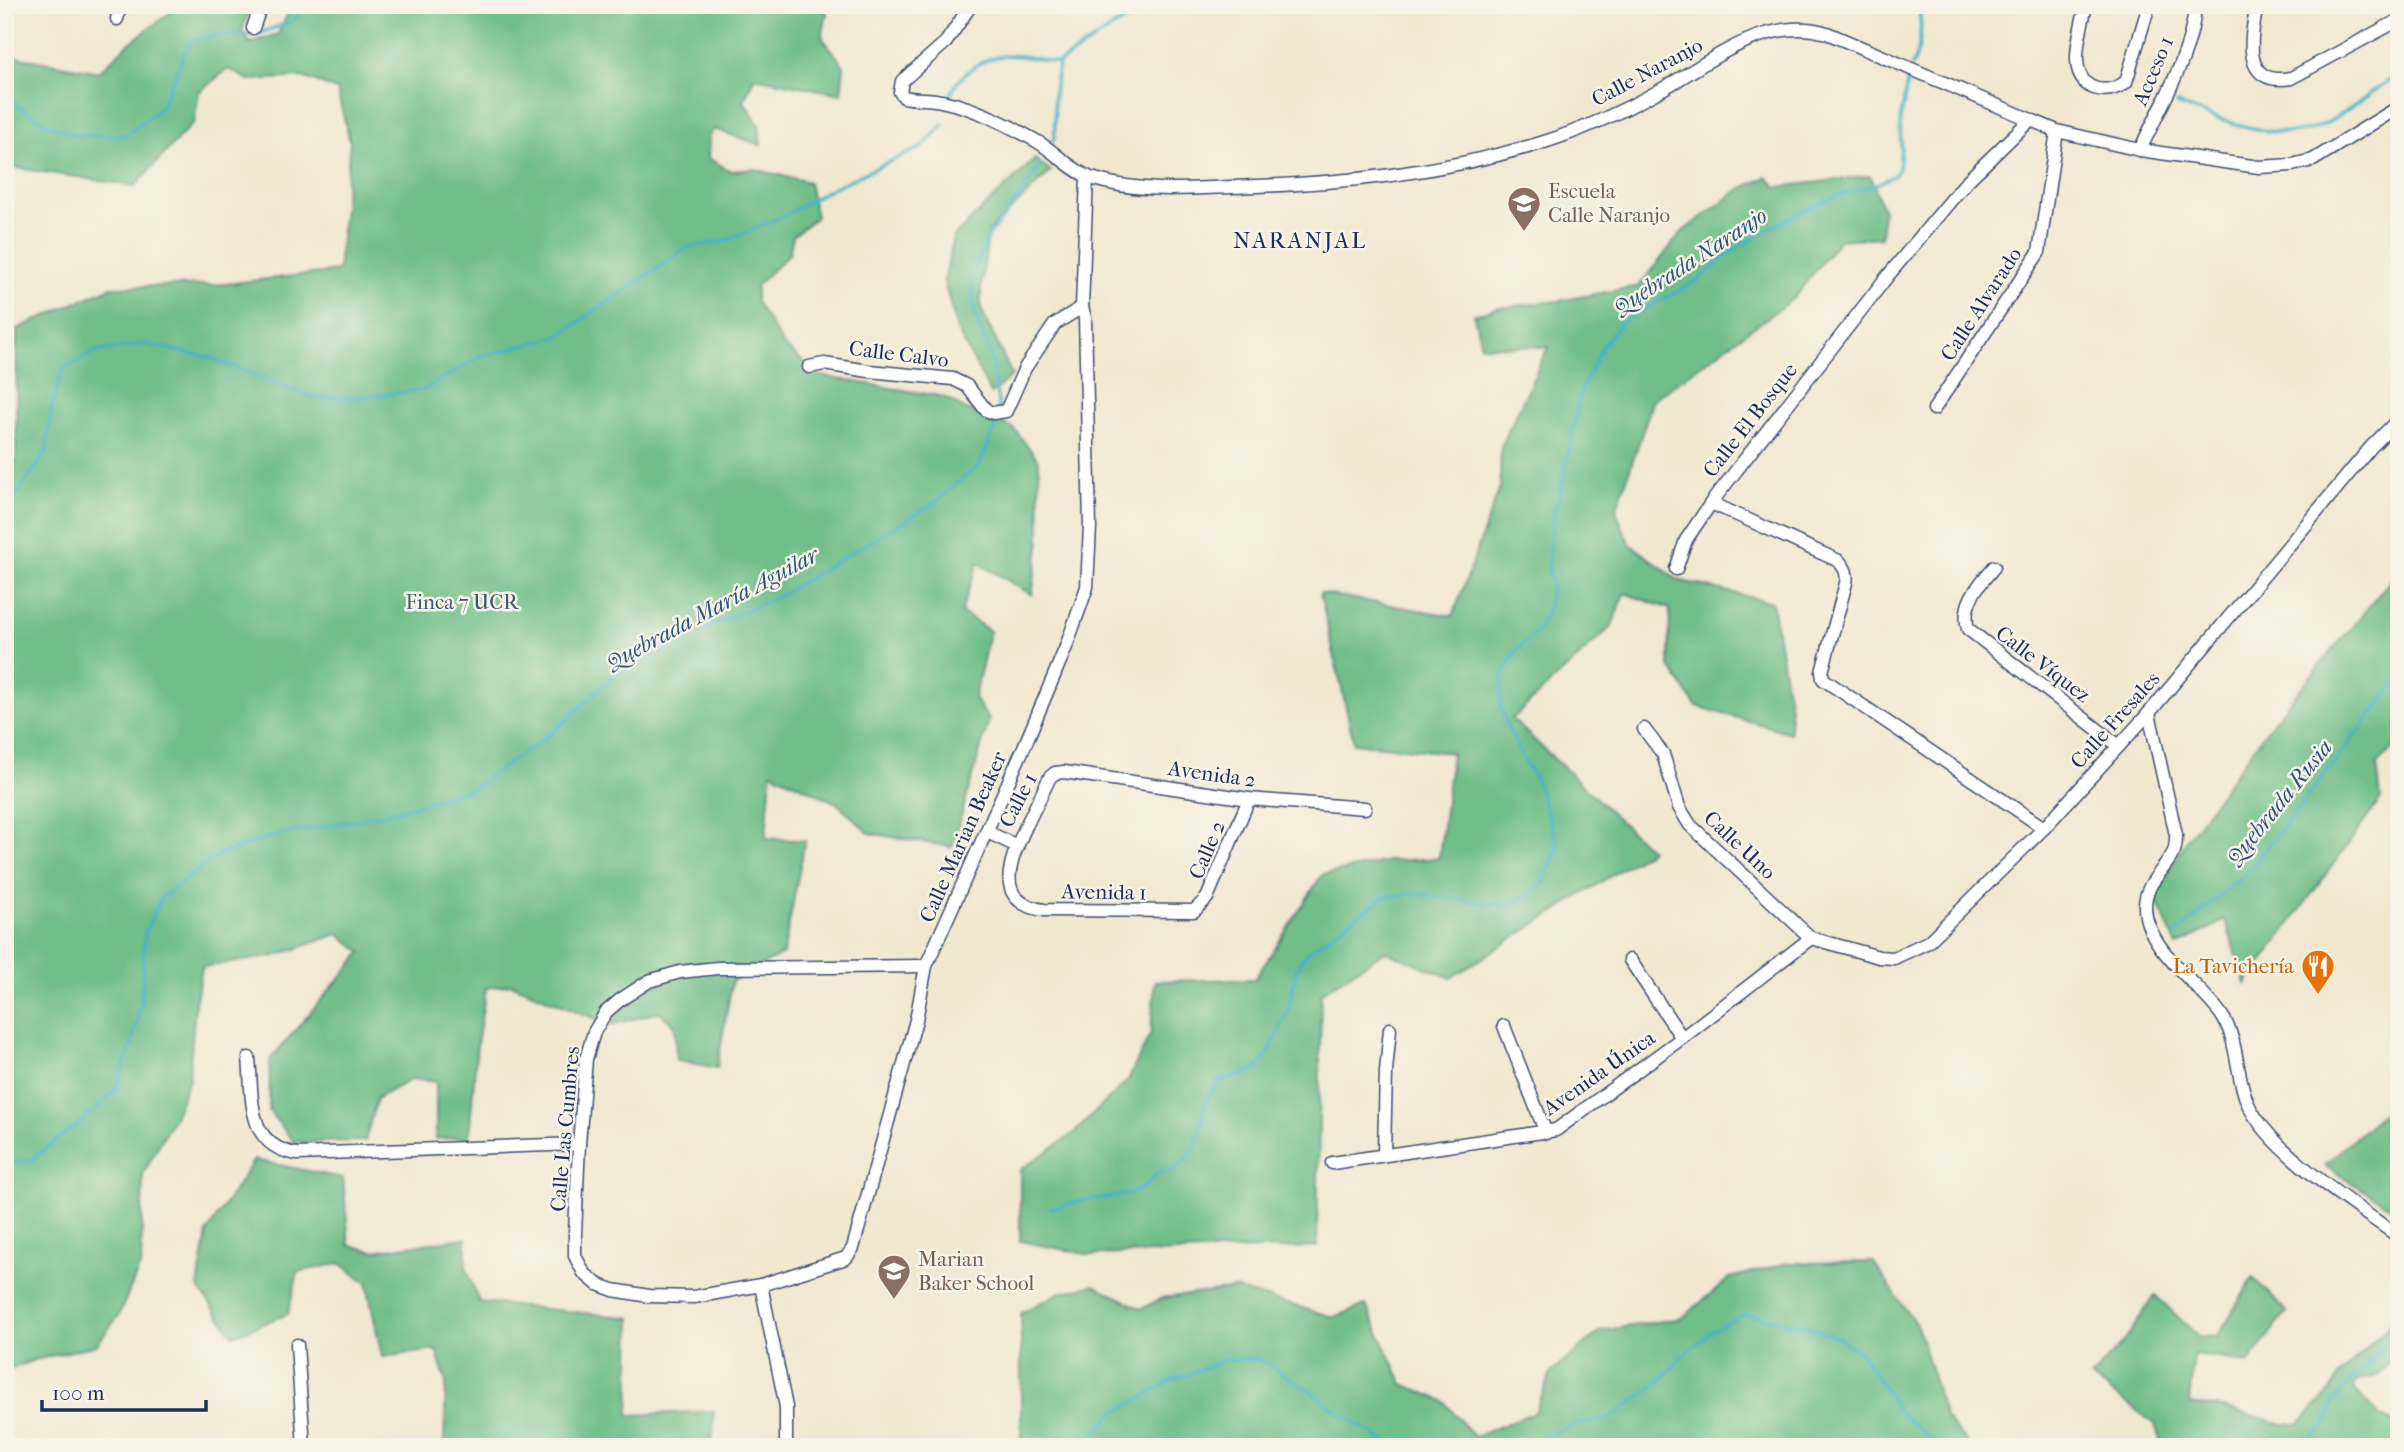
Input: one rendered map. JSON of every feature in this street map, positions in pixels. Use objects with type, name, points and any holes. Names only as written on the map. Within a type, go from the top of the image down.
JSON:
[{"type":"street","points":[[253,28],[261,5]]},
{"type":"street","points":[[971,5],[946,42],[902,81],[900,92],[904,97],[941,101],[966,108],[1000,123],[1039,143],[1087,177]]},
{"type":"street","points":[[2086,5],[2076,59],[2078,72],[2084,82],[2093,88],[2105,90],[2116,89],[2126,82],[2149,5]]},
{"type":"street","name":"Acceso 1","points":[[2140,150],[2188,41],[2195,5]]},
{"type":"street","points":[[2257,5],[2250,53],[2262,72],[2270,78],[2291,78],[2399,20]]},
{"type":"street","name":"Calle Naranjo","points":[[1087,177],[1157,190],[1322,184],[1458,165],[1542,142],[1588,124],[1656,93],[1732,48],[1776,30],[1797,27],[1826,33],[2057,131],[2140,150],[2259,167],[2292,165],[2313,160],[2399,107]]},
{"type":"street","name":"Calle El Bosque","points":[[2030,120],[1968,180],[1943,209],[1711,503],[1839,562],[1847,577],[1822,672],[1824,679],[2044,828]]},
{"type":"street","name":"Calle Alvarado","points":[[1934,409],[2039,252],[2057,131]]},
{"type":"street","name":"Calle Marian Beaker","points":[[761,1284],[846,1258],[853,1248],[916,1020],[926,966],[988,832],[1066,647],[1087,587],[1089,461],[1085,326],[1082,307],[1087,177]]},
{"type":"street","name":"Calle Calvo","points":[[809,367],[824,364],[953,379],[967,386],[986,410],[1000,413],[1006,411],[1026,368],[1055,324],[1082,307]]},
{"type":"street","name":"Calle Fresales","points":[[1811,938],[1879,957],[1894,958],[1928,942],[2044,828],[2149,713],[2371,447],[2399,419]]},
{"type":"street","points":[[1675,569],[1686,540],[1711,503]]},
{"type":"street","name":"Calle Víquez","points":[[1994,567],[1975,589],[1968,605],[1968,629],[2119,746]]},
{"type":"street","points":[[2149,713],[2176,835],[2174,850],[2151,883],[2144,904],[2149,930],[2161,950],[2204,992],[2222,1016],[2233,1044],[2244,1093],[2256,1118],[2287,1154],[2399,1237]]},
{"type":"street","name":"Calle Uno","points":[[1644,729],[1663,754],[1679,807],[1690,825],[1811,938]]},
{"type":"street","name":"Avenida 2","points":[[1055,773],[1064,772],[1249,799],[1365,808]]},
{"type":"street","name":"Calle 1","points":[[1016,898],[1009,877],[1017,846],[1050,777],[1055,773]]},
{"type":"street","name":"Calle 2","points":[[1194,911],[1207,898],[1249,799]]},
{"type":"street","name":"Calle 1","points":[[988,832],[1017,846]]},
{"type":"street","name":"Avenida 1","points":[[1016,898],[1032,908],[1044,910],[1194,911]]},
{"type":"street","name":"Avenida Única","points":[[1332,1163],[1546,1133],[1564,1126],[1811,938]]},
{"type":"street","points":[[1630,960],[1682,1038]]},
{"type":"street","name":"Calle Las Cumbres","points":[[761,1284],[694,1297],[649,1296],[613,1290],[597,1284],[584,1273],[575,1256],[579,1144],[586,1059],[594,1032],[606,1012],[621,1000],[649,981],[680,972],[717,968],[926,966]]},
{"type":"street","points":[[1504,1026],[1546,1133]]},
{"type":"street","points":[[1384,1154],[1390,1030]]},
{"type":"street","points":[[249,1058],[256,1126],[266,1140],[281,1152],[297,1154],[579,1144]]},
{"type":"street","points":[[761,1284],[786,1407],[786,1447]]},
{"type":"street","points":[[297,1345],[304,1447]]},
{"type":"green space","name":"Finca 7 UCR","points":[[251,5],[242,31],[250,43],[278,34],[292,5],[819,5],[827,13],[822,37],[844,66],[841,94],[754,77],[744,101],[759,125],[761,145],[714,129],[709,135],[708,158],[731,171],[754,169],[809,182],[816,217],[793,236],[789,254],[756,286],[756,302],[785,347],[821,376],[944,397],[968,411],[1012,427],[1039,460],[1040,541],[1032,595],[978,563],[961,612],[990,631],[974,698],[989,720],[952,847],[869,833],[837,803],[771,772],[766,838],[805,841],[783,954],[732,981],[717,1068],[676,1060],[675,1026],[659,1012],[611,1025],[511,984],[486,988],[477,1044],[469,1137],[436,1139],[436,1082],[412,1079],[377,1098],[365,1141],[294,1142],[269,1111],[270,1060],[362,952],[338,934],[275,956],[202,967],[195,1004],[189,1079],[176,1113],[143,1174],[141,1264],[119,1315],[96,1345],[34,1360],[5,1371],[5,466],[16,462],[17,329],[111,287],[216,285],[338,271],[350,142],[337,90],[303,77],[249,80],[228,69],[199,92],[194,122],[135,186],[11,167],[5,160],[5,55],[99,72],[127,45],[179,6]]},
{"type":"green space","points":[[1035,159],[1051,171],[989,231],[981,287],[981,309],[1012,375],[991,394],[957,330],[944,281],[954,236]]},
{"type":"green space","points":[[1870,176],[1883,209],[1881,237],[1839,240],[1794,298],[1653,400],[1616,511],[1629,543],[1678,580],[1772,602],[1790,708],[1790,733],[1696,706],[1669,666],[1670,609],[1624,593],[1612,626],[1512,719],[1651,850],[1451,978],[1385,951],[1321,993],[1317,1247],[1091,1255],[1020,1241],[1020,1170],[1074,1133],[1128,1080],[1151,1033],[1155,981],[1255,979],[1322,875],[1389,861],[1439,858],[1452,753],[1354,743],[1320,593],[1453,616],[1500,487],[1501,447],[1548,347],[1481,346],[1474,315],[1496,308],[1558,301],[1639,286],[1683,231],[1740,189],[1767,177],[1777,187]]},
{"type":"green space","points":[[2399,570],[2399,743],[2377,764],[2381,799],[2246,984],[2225,920],[2177,946],[2155,898],[2187,839],[2272,723]]},
{"type":"green space","points":[[2399,1099],[2399,1213],[2324,1165]]},
{"type":"green space","points":[[254,1160],[343,1178],[349,1245],[373,1251],[466,1238],[466,1268],[479,1302],[631,1318],[629,1415],[714,1411],[712,1445],[719,1447],[444,1447],[446,1382],[436,1350],[382,1357],[367,1283],[340,1263],[298,1272],[288,1314],[233,1335],[198,1287],[207,1232]]},
{"type":"green space","points":[[1873,1262],[1917,1326],[1945,1417],[1970,1447],[1021,1447],[1021,1313],[1059,1293],[1094,1285],[1142,1309],[1162,1298],[1235,1289],[1334,1317],[1366,1305],[1403,1384],[1444,1401],[1474,1437],[1535,1412],[1551,1373],[1600,1331],[1682,1318],[1730,1278],[1788,1263]]},
{"type":"green space","points":[[2253,1278],[2287,1311],[2248,1363],[2194,1354],[2189,1404],[2224,1408],[2283,1424],[2299,1424],[2331,1391],[2338,1377],[2399,1315],[2399,1352],[2379,1375],[2357,1381],[2354,1389],[2380,1416],[2399,1425],[2399,1447],[2162,1447],[2155,1424],[2091,1377],[2124,1342],[2155,1295],[2198,1336],[2217,1337]]},
{"type":"waterway","points":[[5,97],[40,120],[75,136],[126,135],[160,109],[190,41],[218,35],[254,35],[291,22],[308,5]]},
{"type":"waterway","name":"Quebrada María Aguilar","points":[[1050,146],[1055,137],[1054,92],[1059,63],[1116,25],[1161,5]]},
{"type":"waterway","name":"Quebrada Naranjo","points":[[1912,66],[1920,36],[1918,5]]},
{"type":"waterway","points":[[949,101],[954,87],[962,78],[980,63],[991,58],[1012,56],[1058,63]]},
{"type":"waterway","name":"Quebrada Naranjo","points":[[1051,1208],[1084,1200],[1131,1194],[1145,1186],[1158,1172],[1169,1171],[1180,1165],[1195,1149],[1207,1098],[1220,1081],[1256,1070],[1269,1053],[1288,1011],[1296,970],[1307,952],[1384,897],[1416,893],[1512,905],[1544,883],[1558,845],[1535,777],[1508,728],[1501,707],[1502,676],[1516,651],[1537,631],[1547,611],[1552,585],[1548,565],[1553,517],[1581,391],[1603,345],[1620,324],[1683,289],[1727,255],[1763,232],[1811,207],[1895,175],[1899,168],[1900,121],[1909,73]]},
{"type":"waterway","points":[[2177,104],[2249,128],[2288,133],[2306,131],[2333,120],[2399,74]]},
{"type":"waterway","points":[[5,500],[15,497],[46,453],[52,404],[64,368],[97,351],[144,344],[208,357],[315,398],[362,397],[423,390],[481,356],[557,337],[688,247],[726,241],[785,215],[832,188],[922,147],[943,125]]},
{"type":"waterway","name":"Quebrada María Aguilar","points":[[999,409],[991,356],[974,311],[972,275],[989,236],[1021,195],[1040,164]]},
{"type":"waterway","name":"Quebrada María Aguilar","points":[[5,1165],[31,1160],[82,1121],[115,1091],[141,1006],[145,932],[161,898],[219,855],[270,837],[384,814],[472,789],[553,732],[614,676],[704,629],[779,596],[936,502],[980,464],[1000,416]]},
{"type":"waterway","name":"Quebrada Rusia","points":[[2175,935],[2248,872],[2399,680]]},
{"type":"waterway","points":[[1511,1447],[1529,1443],[1579,1423],[1608,1419],[1656,1385],[1712,1331],[1746,1314],[1806,1326],[1838,1337],[1862,1354],[1900,1413],[1940,1447]]},
{"type":"waterway","points":[[2293,1447],[2307,1441],[2327,1424],[2332,1404],[2399,1333]]},
{"type":"waterway","points":[[1084,1447],[1113,1414],[1173,1380],[1225,1360],[1258,1359],[1394,1447]]},
{"type":"place","name":"Escuela Calle Naranjo","points":[[1524,233]]},
{"type":"place","name":"La Tavichería","points":[[2318,996]]},
{"type":"place","name":"Marian Baker School","points":[[894,1301]]},
{"type":"district","name":"NARANJAL","points":[[1300,240]]}]
